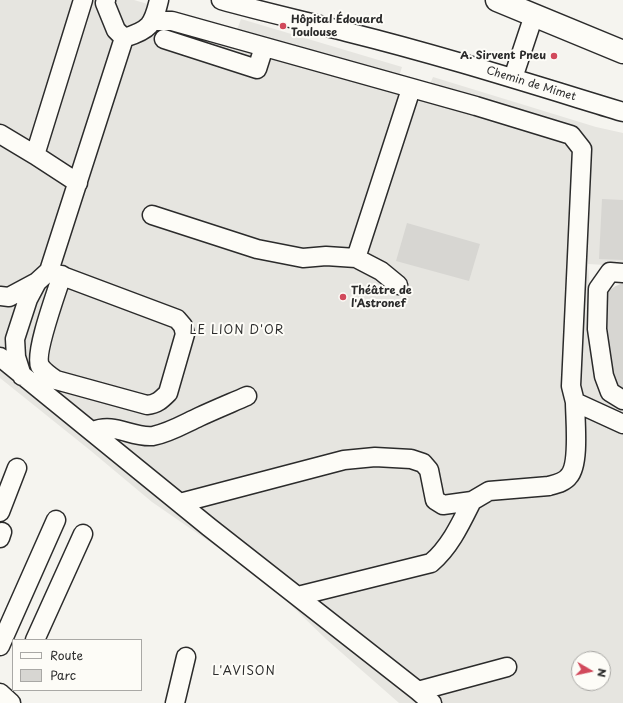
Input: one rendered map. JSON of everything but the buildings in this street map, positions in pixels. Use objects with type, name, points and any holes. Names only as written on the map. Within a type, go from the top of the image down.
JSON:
[{"type":"main road","points":[[497,0],[623,52]]},
{"type":"street","points":[[35,155],[83,0]]},
{"type":"street","points":[[0,296],[9,298],[49,276],[177,319],[183,326],[185,334],[168,393],[162,400],[155,404],[147,405],[56,380],[46,373],[40,365],[39,351],[49,276],[124,38],[146,28],[154,21],[159,0]]},
{"type":"street","name":"Chemin de Mimet","points":[[221,0],[240,3],[285,18],[347,32],[513,78],[623,112]]},
{"type":"street","name":"Chemin de Mimet","points":[[259,0],[347,32]]},
{"type":"street","points":[[101,1],[116,30],[124,38]]},
{"type":"street","points":[[513,78],[534,15]]},
{"type":"street","points":[[154,21],[172,21],[410,89],[476,106],[571,135],[582,149],[571,386],[575,402],[575,462],[569,476],[550,486],[489,491],[472,501],[443,505],[435,500],[429,470],[423,463],[412,458],[375,457],[344,460],[180,503]]},
{"type":"street","points":[[164,39],[257,69],[264,47]]},
{"type":"street","points":[[356,258],[410,89]]},
{"type":"street","points":[[0,134],[78,182]]},
{"type":"street","points":[[152,215],[257,249],[303,258],[326,256],[356,258],[381,271],[398,285]]},
{"type":"street","points":[[623,273],[610,272],[598,289],[597,329],[604,376],[610,392],[623,400]]},
{"type":"street","points":[[22,376],[16,357],[15,339],[28,299],[49,276]]},
{"type":"street","points":[[0,357],[180,503],[432,703]]},
{"type":"street","points":[[92,431],[102,427],[116,428],[132,434],[152,436],[168,432],[247,396]]},
{"type":"street","points":[[575,402],[623,424]]},
{"type":"street","points":[[0,512],[17,468]]},
{"type":"street","points":[[298,596],[431,563],[441,554],[461,524],[472,501]]},
{"type":"street","points":[[0,646],[56,520]]},
{"type":"street","points":[[35,639],[83,534]]},
{"type":"street","points":[[175,703],[186,657]]},
{"type":"street","points":[[418,691],[507,668]]},
{"type":"shaded area","points":[[0,0],[134,0],[237,30],[241,19],[402,67],[399,77],[430,84],[433,77],[596,127],[623,133],[623,266],[588,264],[597,383],[623,405],[623,703],[399,703],[326,639],[265,580],[152,502],[0,378]]},
{"type":"green space","points":[[602,199],[623,200],[623,260],[599,259]]},
{"type":"green space","points":[[407,223],[480,244],[469,281],[396,261]]},
{"type":"green space","points":[[623,283],[623,391],[614,387],[606,353],[601,316],[607,293]]},
{"type":"place","name":"Hôpital Édouard Toulouse","points":[[283,26]]},
{"type":"place","name":"A. Sirvent Pneu","points":[[554,56]]},
{"type":"place","name":"Théâtre de l'Astronef","points":[[343,297]]},
{"type":"district","name":"LE LION D'OR","points":[[237,331]]},
{"type":"district","name":"L'AVISON","points":[[244,672]]}]
